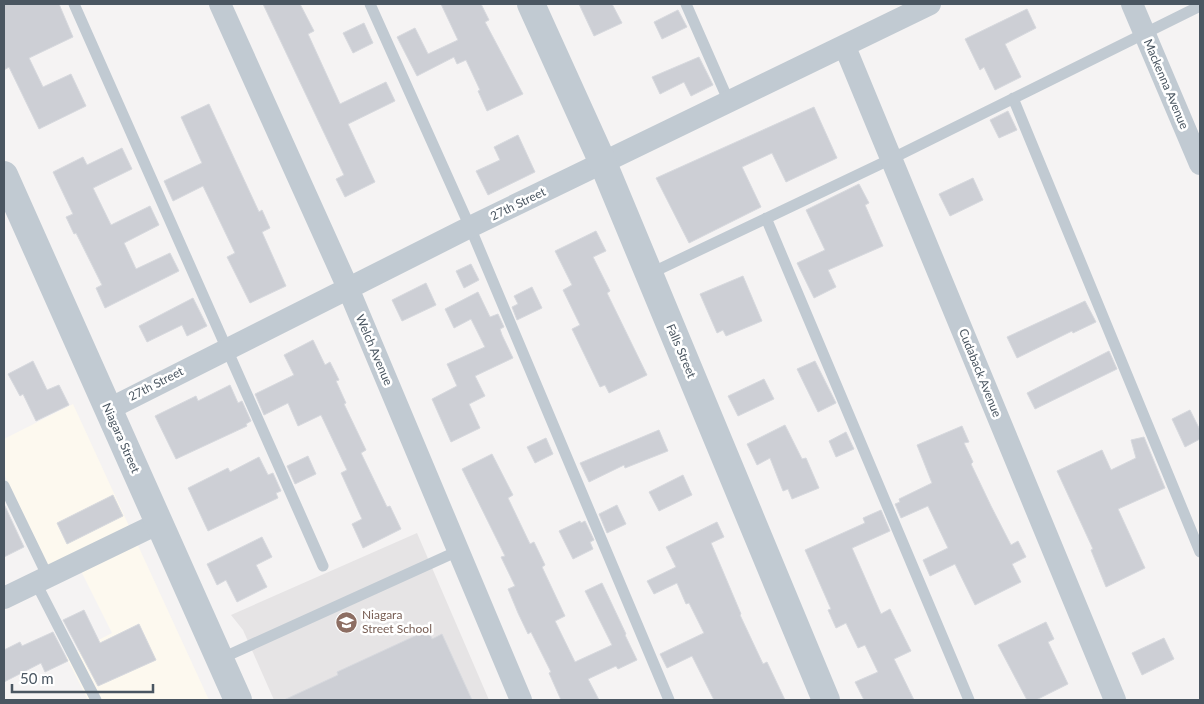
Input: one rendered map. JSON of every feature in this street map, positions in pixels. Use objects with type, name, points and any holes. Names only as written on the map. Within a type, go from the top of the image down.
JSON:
[{"type":"street","name":"Welch Avenue","points":[[220,4],[348,288],[520,700]]},
{"type":"street","name":"Falls Street","points":[[531,4],[603,163],[826,700]]},
{"type":"street","name":"27th Street","points":[[109,409],[228,347],[470,227],[845,47],[930,4]]},
{"type":"street","name":"Mackenna Avenue","points":[[1132,4],[1200,164]]},
{"type":"street","name":"Cudaback Avenue","points":[[845,47],[1114,700]]},
{"type":"street","name":"Niagara Street","points":[[4,175],[238,700]]},
{"type":"street","points":[[4,598],[159,523]]},
{"type":"lane","points":[[74,4],[228,347],[323,566]]},
{"type":"lane","points":[[370,4],[470,227],[669,700]]},
{"type":"lane","points":[[686,4],[729,102]]},
{"type":"lane","points":[[648,274],[891,159],[1200,6]]},
{"type":"lane","points":[[1013,98],[1200,552]]},
{"type":"lane","points":[[766,218],[969,700]]},
{"type":"lane","points":[[4,486],[92,699]]},
{"type":"lane","points":[[220,659],[458,551]]},
{"type":"shaded area","points":[[73,404],[209,700],[88,700],[66,657],[112,633],[74,557],[47,569],[4,474],[4,439]]},
{"type":"shaded area","name":"Niagara Street School","points":[[417,533],[489,700],[274,700],[243,630],[231,615]]},
{"type":"building","points":[[4,4],[59,4],[73,37],[29,58],[43,87],[71,74],[86,106],[39,129],[9,67],[4,70]]},
{"type":"building","points":[[263,4],[300,4],[314,31],[308,34],[340,104],[386,82],[395,101],[348,124],[375,182],[345,197],[336,179],[344,175]]},
{"type":"building","points":[[441,4],[481,4],[489,20],[485,22],[523,94],[487,111],[478,91],[480,90],[466,60],[457,64],[454,57],[417,76],[397,37],[415,28],[428,54],[458,40]]},
{"type":"building","points":[[579,4],[612,4],[622,23],[594,36]]},
{"type":"building","points":[[1027,9],[1036,28],[1005,44],[1021,77],[995,90],[984,67],[980,70],[965,39]]},
{"type":"building","points":[[678,10],[687,27],[662,39],[654,22]]},
{"type":"building","points":[[364,23],[373,43],[353,53],[343,33]]},
{"type":"building","points":[[699,57],[713,85],[691,96],[684,82],[660,94],[652,77]]},
{"type":"building","points":[[209,104],[259,212],[262,210],[270,228],[262,232],[286,286],[250,303],[227,257],[235,253],[203,186],[173,201],[164,181],[202,163],[181,117]]},
{"type":"building","points":[[814,107],[837,158],[786,182],[772,153],[742,167],[761,207],[689,243],[656,178]]},
{"type":"building","points":[[1008,111],[1017,130],[999,138],[990,120]]},
{"type":"building","points":[[518,135],[535,172],[488,195],[476,171],[500,160],[494,147]]},
{"type":"building","points":[[122,148],[132,169],[93,188],[111,225],[150,206],[159,225],[124,243],[136,269],[170,253],[179,271],[105,308],[96,288],[102,285],[66,217],[73,214],[53,172],[83,157],[87,165]]},
{"type":"building","points":[[973,178],[983,200],[950,216],[939,194]]},
{"type":"building","points":[[859,184],[869,203],[865,205],[883,246],[828,270],[836,287],[814,298],[797,263],[825,250],[806,210]]},
{"type":"building","points":[[596,231],[606,251],[593,257],[610,291],[607,293],[647,375],[609,393],[605,385],[600,387],[572,329],[580,325],[563,290],[572,285],[555,251]]},
{"type":"building","points":[[471,264],[479,280],[464,288],[456,271]]},
{"type":"building","points":[[743,276],[762,321],[726,336],[723,330],[717,333],[700,294]]},
{"type":"building","points":[[426,283],[436,305],[402,321],[392,300]]},
{"type":"building","points":[[532,287],[542,308],[517,320],[512,307],[518,304],[514,296]]},
{"type":"building","points":[[478,292],[490,317],[498,314],[504,327],[500,329],[502,335],[513,358],[475,376],[485,396],[469,404],[480,428],[451,442],[432,399],[457,386],[447,364],[485,347],[471,319],[454,328],[445,309]]},
{"type":"building","points":[[193,298],[207,326],[187,336],[182,325],[147,342],[139,326]]},
{"type":"building","points":[[1085,301],[1096,322],[1073,333],[1072,331],[1017,358],[1007,337]]},
{"type":"building","points":[[313,340],[325,365],[330,362],[339,380],[336,381],[346,403],[344,404],[366,450],[361,453],[387,507],[390,506],[401,529],[363,548],[352,524],[362,519],[341,473],[347,470],[321,415],[298,426],[288,403],[264,415],[255,394],[294,375],[284,355]]},
{"type":"building","points":[[1109,351],[1117,369],[1035,409],[1027,393]]},
{"type":"building","points":[[33,361],[47,390],[59,385],[69,405],[36,421],[23,394],[20,396],[8,374]]},
{"type":"building","points":[[815,361],[836,403],[818,412],[797,369]]},
{"type":"building","points":[[764,379],[774,399],[738,416],[728,396]]},
{"type":"building","points":[[230,385],[238,403],[242,401],[251,421],[246,424],[247,426],[176,459],[155,416],[196,396],[198,401]]},
{"type":"building","points":[[1190,410],[1200,430],[1200,439],[1185,447],[1172,419]]},
{"type":"building","points":[[785,425],[802,459],[806,458],[819,488],[792,499],[788,489],[783,491],[770,458],[757,465],[747,444]]},
{"type":"building","points":[[962,426],[969,442],[964,443],[973,462],[971,464],[991,506],[1011,545],[1018,541],[1026,557],[1012,564],[1021,582],[975,605],[955,564],[930,576],[923,560],[948,548],[928,506],[901,518],[895,504],[900,502],[899,499],[932,483],[917,445]]},
{"type":"building","points":[[659,430],[668,451],[625,468],[624,465],[589,482],[580,463]]},
{"type":"building","points":[[846,432],[854,449],[836,457],[829,441]]},
{"type":"building","points":[[1144,437],[1165,488],[1118,509],[1145,568],[1106,587],[1091,550],[1093,549],[1057,471],[1102,450],[1111,470],[1136,458],[1131,440]]},
{"type":"building","points":[[546,438],[553,454],[535,463],[527,447]]},
{"type":"building","points":[[492,454],[513,495],[508,498],[530,544],[534,542],[545,565],[542,567],[565,616],[555,621],[575,662],[612,645],[585,591],[602,583],[626,634],[637,660],[618,669],[616,666],[588,679],[599,700],[561,700],[549,673],[551,672],[531,632],[528,634],[518,613],[508,589],[515,586],[501,557],[505,556],[462,469]]},
{"type":"building","points":[[308,456],[316,474],[295,484],[287,466]]},
{"type":"building","points":[[259,457],[268,475],[273,473],[281,491],[276,493],[278,498],[208,531],[188,488],[228,468],[230,472]]},
{"type":"building","points":[[683,475],[692,495],[659,511],[649,492]]},
{"type":"building","points":[[113,495],[123,516],[67,544],[57,523]]},
{"type":"building","points":[[4,504],[24,547],[4,557]]},
{"type":"building","points":[[617,505],[626,524],[607,533],[599,514]]},
{"type":"building","points":[[881,510],[890,531],[852,548],[881,614],[890,609],[911,651],[894,659],[914,700],[864,700],[855,682],[878,672],[865,645],[858,648],[846,623],[836,628],[828,610],[831,609],[805,550],[865,523],[863,518]]},
{"type":"building","points":[[580,521],[581,523],[585,521],[594,540],[590,542],[593,549],[573,559],[559,531]]},
{"type":"building","points":[[717,522],[724,537],[711,543],[740,615],[763,664],[767,662],[785,700],[714,700],[692,656],[667,668],[660,654],[704,633],[689,603],[686,604],[677,583],[654,594],[647,581],[676,567],[666,547]]},
{"type":"building","points":[[262,537],[272,557],[256,565],[267,587],[237,602],[226,580],[217,585],[207,564]]},
{"type":"building","points":[[84,610],[100,643],[139,624],[156,660],[98,686],[63,620]]},
{"type":"building","points":[[1046,622],[1054,639],[1048,642],[1068,684],[1036,700],[1027,700],[998,645]]},
{"type":"building","points":[[428,630],[432,639],[442,634],[472,700],[284,700],[338,675],[337,672]]},
{"type":"building","points":[[53,632],[68,661],[45,672],[41,663],[4,682],[4,650],[20,642],[22,646]]},
{"type":"building","points":[[1164,638],[1174,659],[1142,675],[1132,653]]},
{"type":"place","name":"Niagara Street School","points":[[346,622]]}]
